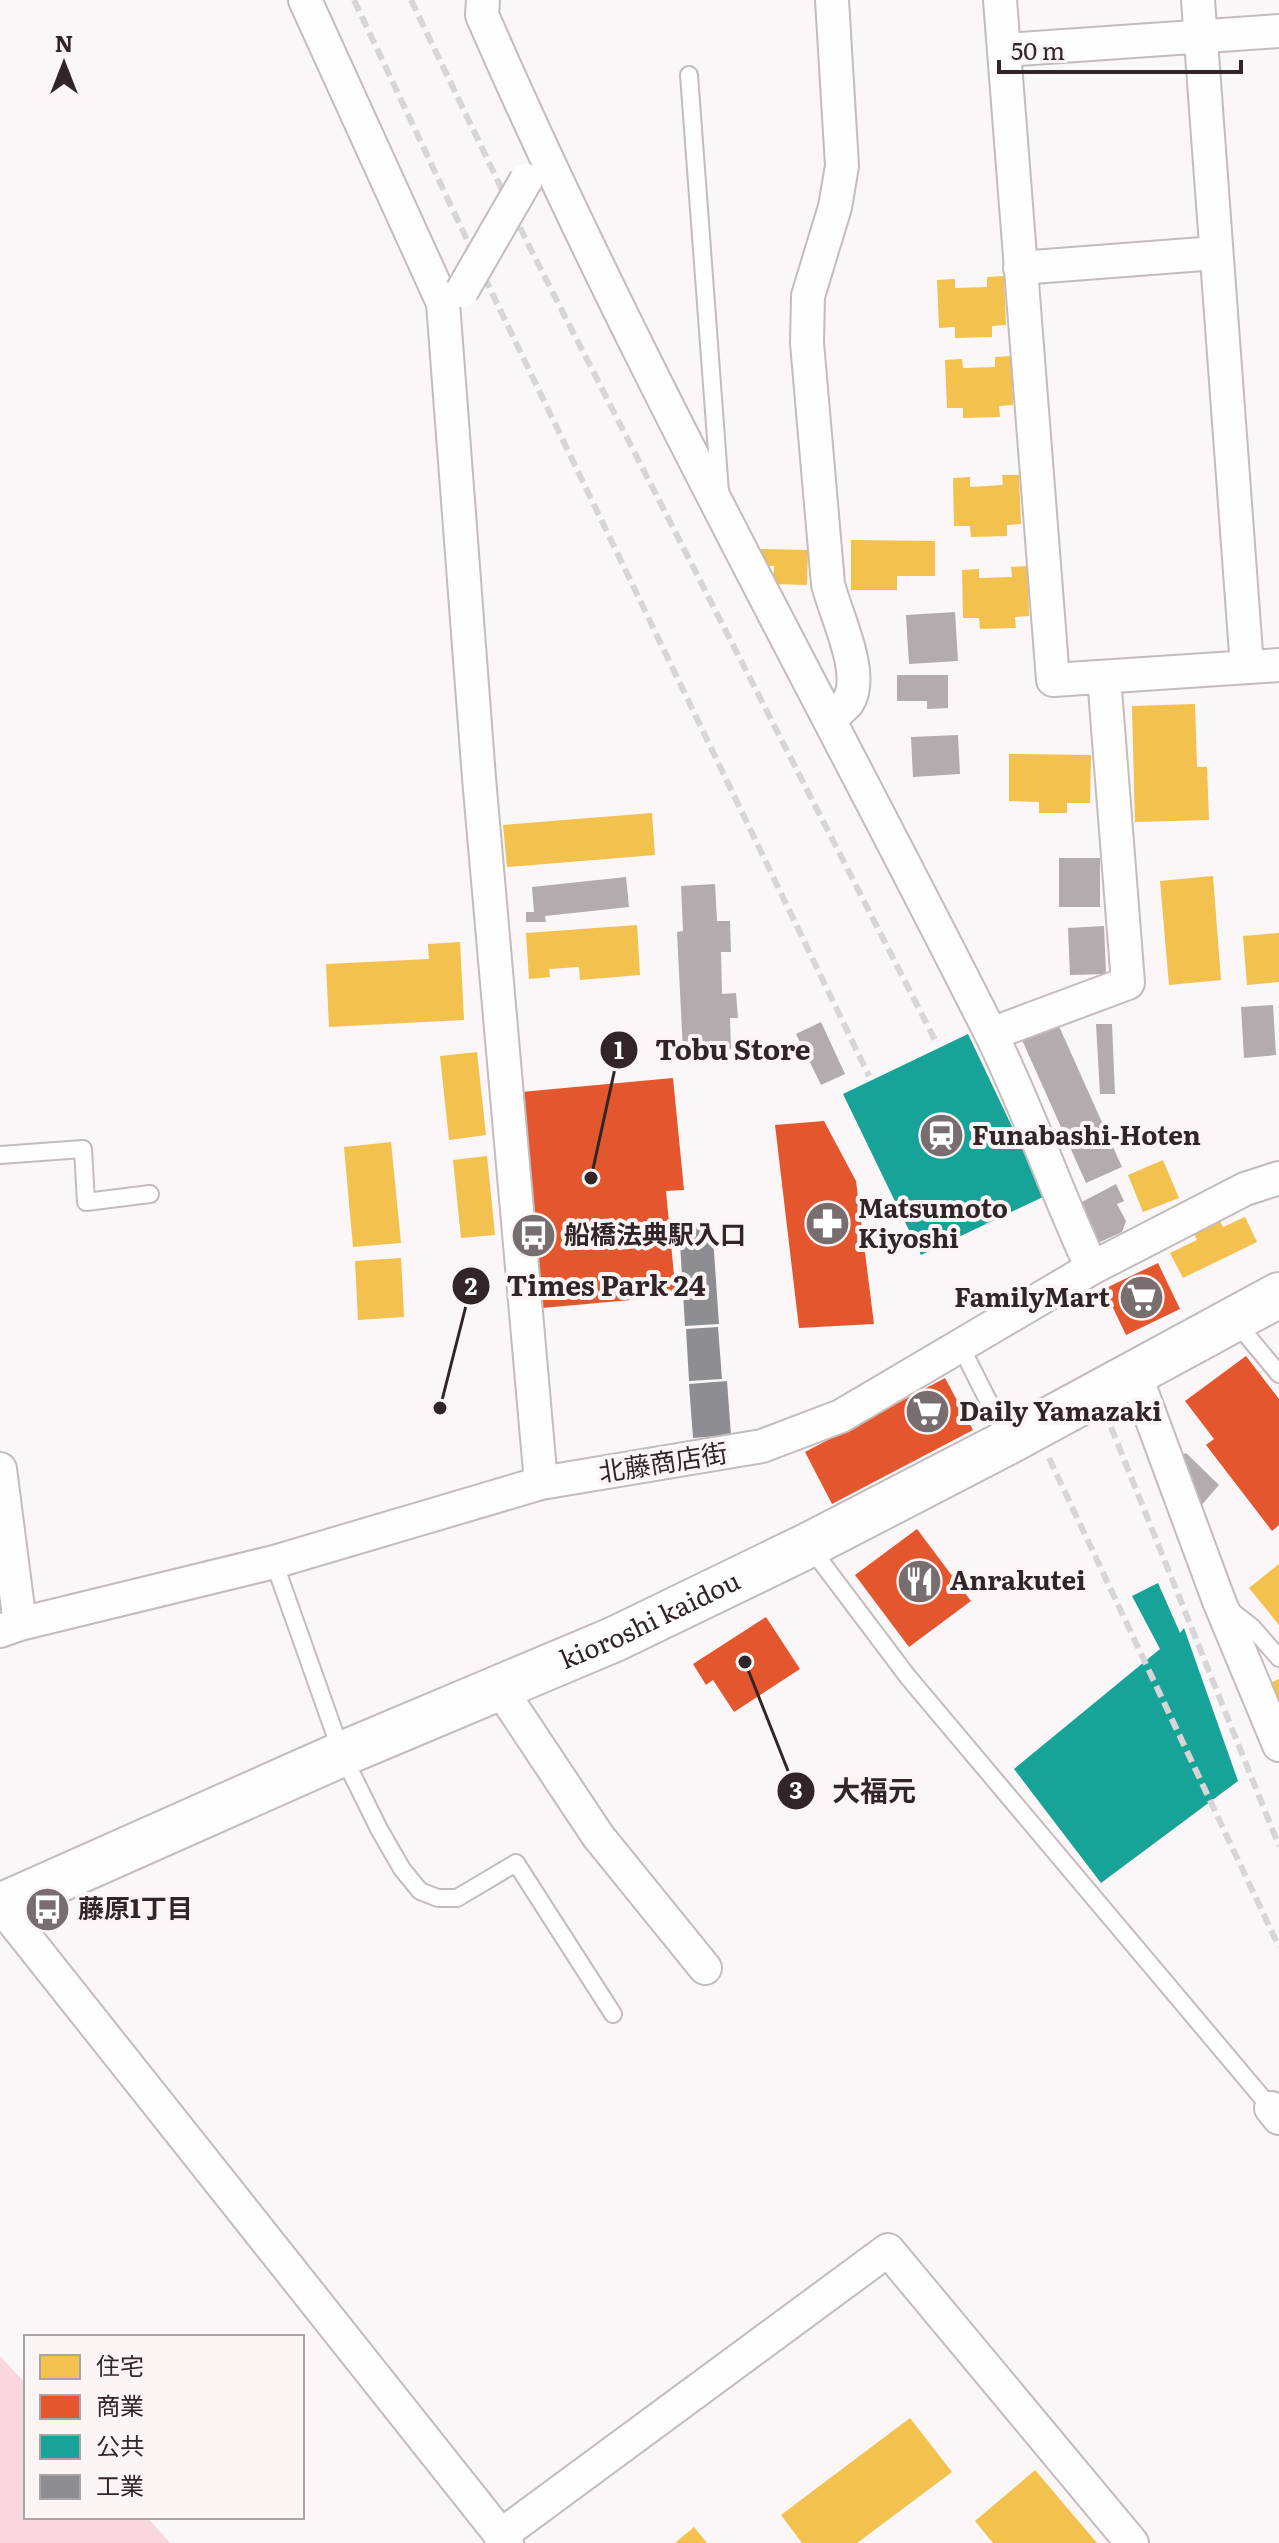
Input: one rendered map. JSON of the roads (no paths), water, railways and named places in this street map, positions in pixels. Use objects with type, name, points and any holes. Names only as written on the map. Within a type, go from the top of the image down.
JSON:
[{"type":"main road","name":"kioroshi kaidou","points":[[0,1905],[342,1754],[615,1639],[809,1545],[1008,1442],[1279,1295]]},
{"type":"street","points":[[305,0],[453,297],[480,794],[541,1483]]},
{"type":"street","points":[[483,0],[482,15],[534,167],[722,512],[991,1034],[1092,1268]]},
{"type":"street","points":[[830,720],[848,701],[853,689],[853,672],[828,584],[807,343],[808,296],[835,207],[842,166],[832,0]]},
{"type":"street","points":[[1000,0],[1053,680],[1279,665]]},
{"type":"street","points":[[1198,0],[1247,667]]},
{"type":"street","points":[[1004,50],[1279,31]]},
{"type":"street","points":[[453,297],[534,167]]},
{"type":"street","points":[[1020,268],[1216,253]]},
{"type":"street","points":[[991,1034],[1128,983],[1104,677]]},
{"type":"street","name":"北藤商店街","points":[[10,1627],[274,1562],[541,1483],[762,1446],[841,1416],[1092,1268],[1245,1189],[1279,1178]]},
{"type":"street","points":[[1135,1374],[1219,1601],[1279,1745]]},
{"type":"street","points":[[0,1469],[10,1627]]},
{"type":"street","points":[[499,1687],[598,1836],[705,1968]]},
{"type":"street","points":[[0,1905],[504,2539],[888,2250],[1132,2543]]},
{"type":"lane","points":[[689,75],[722,512]]},
{"type":"lane","points":[[0,1155],[83,1149],[86,1202],[150,1194]]},
{"type":"lane","points":[[1234,1320],[1279,1374]]},
{"type":"lane","points":[[960,1345],[1008,1442]]},
{"type":"lane","points":[[809,1545],[908,1677],[1275,2113]]},
{"type":"lane","points":[[274,1562],[342,1754],[402,1869],[420,1891],[438,1898],[457,1898],[516,1863],[613,2014]]},
{"type":"lane","points":[[1219,1601],[1252,1627],[1279,1658]]},
{"type":"railway","points":[[354,0],[869,1076]]},
{"type":"railway","points":[[411,0],[529,246],[937,1044]]},
{"type":"railway","points":[[1111,1427],[1279,1846]]},
{"type":"railway","points":[[1049,1458],[1279,1947]]},
{"type":"place","name":"Funabashi-Hoten","points":[[941,1136]]},
{"type":"place","name":"Tobu Store","points":[[591,1178]]},
{"type":"place","name":"Matsumoto Kiyoshi","points":[[827,1224]]},
{"type":"place","name":"船橋法典駅入口","points":[[533,1235]]},
{"type":"place","name":"FamilyMart","points":[[1141,1298]]},
{"type":"place","name":"Times Park 24","points":[[440,1408]]},
{"type":"place","name":"Daily Yamazaki","points":[[928,1412]]},
{"type":"place","name":"Anrakutei","points":[[919,1581]]},
{"type":"place","name":"大福元","points":[[745,1662]]},
{"type":"place","name":"藤原1丁目","points":[[47,1909]]}]
